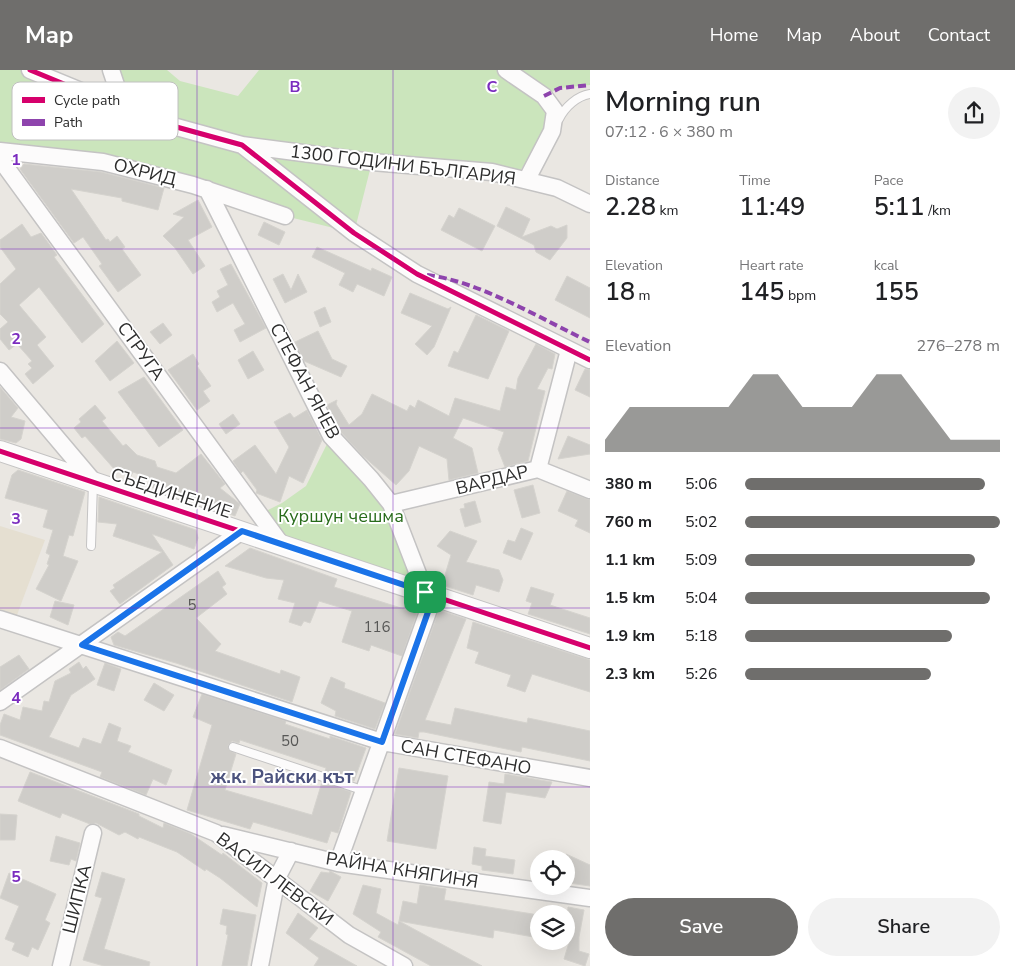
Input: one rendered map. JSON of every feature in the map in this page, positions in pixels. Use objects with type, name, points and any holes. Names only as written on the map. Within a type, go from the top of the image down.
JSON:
[{"type":"street","points":[[30,70],[59,82]]},
{"type":"street","points":[[111,70],[115,82]]},
{"type":"street","points":[[506,70],[544,96],[555,110],[552,131],[527,179]]},
{"type":"street","points":[[178,127],[242,145],[354,232],[417,274],[590,360]]},
{"type":"street","name":"1300 ГОДИНИ БЪЛГАРИЯ","points":[[242,145],[372,162],[492,172],[527,179],[557,188],[590,204]]},
{"type":"street","name":"ОХРИД","points":[[0,151],[103,162],[207,189],[285,216]]},
{"type":"street","name":"СТРУГА","points":[[0,160],[281,544]]},
{"type":"street","name":"СТЕФАН ЯНЕВ","points":[[207,189],[331,436],[376,484],[391,504],[430,594]]},
{"type":"street","points":[[538,469],[569,350]]},
{"type":"street","points":[[0,371],[93,482]]},
{"type":"street","name":"СЪЕДИНЕНИЕ","points":[[0,451],[590,648]]},
{"type":"street","name":"ВАРДАР","points":[[391,504],[538,469],[590,490]]},
{"type":"street","points":[[0,702],[242,531]]},
{"type":"street","points":[[338,862],[382,742],[430,594]]},
{"type":"street","name":"САН СТЕФАНО","points":[[0,619],[382,742],[590,778]]},
{"type":"street","name":"ВАСИЛ ЛЕВСКИ","points":[[0,748],[216,833],[349,935],[404,966]]},
{"type":"street","name":"ШИПКА","points":[[61,966],[94,832]]},
{"type":"street","name":"РАЙНА КНЯГИНЯ","points":[[216,833],[338,862],[590,898]]},
{"type":"street","points":[[260,966],[277,878],[291,851]]},
{"type":"lane","points":[[552,131],[563,110],[573,102],[590,94]]},
{"type":"lane","points":[[91,546],[93,482]]},
{"type":"lane","points":[[233,747],[365,791]]},
{"type":"shaded area","points":[[0,526],[45,540],[14,623],[0,619]]},
{"type":"green space","points":[[0,70],[32,70],[61,82],[12,82],[12,140],[178,140],[178,82],[112,82],[111,70],[167,70],[180,81],[238,96],[259,70],[590,70],[590,85],[560,88],[539,98],[551,114],[546,132],[520,171],[372,162],[354,233],[285,216],[207,189],[0,151]]},
{"type":"green space","name":"Куршун чешма","points":[[331,436],[371,479],[425,592],[281,544],[260,514],[282,503],[306,486]]},
{"type":"building","points":[[24,164],[101,172],[164,188],[158,210],[122,201],[122,198],[71,189],[106,240],[108,239],[110,242],[117,236],[125,247],[122,249],[141,275],[118,292],[99,266],[102,264],[83,237],[74,243],[20,169]]},
{"type":"building","points":[[198,200],[212,227],[188,240],[205,266],[193,274],[175,248],[163,236],[184,217],[173,214]]},
{"type":"building","points":[[506,207],[530,219],[522,237],[551,226],[557,229],[567,225],[567,238],[550,260],[536,252],[534,245],[497,226]]},
{"type":"building","points":[[459,208],[495,226],[482,251],[441,230],[449,215],[454,218]]},
{"type":"building","points":[[264,222],[285,232],[279,245],[258,235]]},
{"type":"building","points":[[22,224],[31,237],[41,233],[57,255],[54,257],[104,324],[82,343],[39,287],[19,305],[46,337],[37,345],[54,366],[33,384],[25,374],[32,368],[28,364],[32,361],[17,344],[9,350],[0,339],[0,329],[8,322],[0,314],[0,284],[16,269],[0,247],[0,240]]},
{"type":"building","points":[[317,247],[371,271],[372,268],[392,277],[384,296],[357,284],[353,292],[339,285],[345,273],[312,257]]},
{"type":"building","points":[[231,264],[266,328],[240,342],[234,330],[245,324],[233,303],[217,312],[212,302],[220,297],[217,291],[228,285],[220,269]]},
{"type":"building","points":[[283,274],[291,290],[298,274],[307,292],[285,303],[273,279]]},
{"type":"building","points":[[567,276],[590,288],[590,318],[555,300]]},
{"type":"building","points":[[410,293],[448,309],[451,307],[434,347],[427,355],[415,344],[432,326],[401,313]]},
{"type":"building","points":[[325,307],[331,322],[320,327],[314,312]]},
{"type":"building","points":[[476,315],[509,331],[488,379],[448,366],[454,351],[458,353]]},
{"type":"building","points":[[163,323],[172,335],[160,344],[150,332]]},
{"type":"building","points":[[318,331],[332,359],[347,366],[341,377],[304,361],[295,342]]},
{"type":"building","points":[[117,341],[134,363],[110,381],[95,361]]},
{"type":"building","points":[[536,344],[555,354],[552,369],[548,368],[537,389],[545,391],[528,461],[505,467],[498,449],[504,432],[463,418],[453,438],[472,448],[478,473],[449,480],[447,459],[419,446],[409,471],[396,485],[362,455],[339,430],[327,405],[337,400],[336,404],[349,425],[362,414],[372,394],[407,411],[410,405],[415,408],[418,400],[449,416],[455,398],[500,411],[506,387],[516,390],[518,378]]},
{"type":"building","points":[[253,351],[264,370],[248,379],[238,360]]},
{"type":"building","points":[[193,354],[199,364],[197,366],[211,386],[203,391],[210,401],[197,410],[168,370]]},
{"type":"building","points":[[585,369],[590,370],[590,397],[575,390]]},
{"type":"building","points":[[144,377],[183,430],[159,447],[118,392]]},
{"type":"building","points":[[0,387],[18,408],[11,417],[25,421],[21,439],[16,443],[0,439]]},
{"type":"building","points":[[95,405],[106,418],[102,421],[123,446],[126,444],[137,455],[155,461],[157,467],[176,473],[201,454],[225,484],[220,488],[240,504],[235,516],[175,493],[151,487],[154,479],[133,472],[131,476],[115,470],[85,436],[82,438],[74,428],[81,422],[79,419]]},
{"type":"building","points":[[307,410],[322,440],[303,483],[289,476],[280,502],[256,493],[257,490],[233,461],[255,445],[276,474],[289,447],[274,422],[290,413],[294,418]]},
{"type":"building","points":[[233,414],[240,424],[226,434],[219,424]]},
{"type":"building","points":[[568,436],[590,445],[590,454],[558,459]]},
{"type":"building","points":[[18,470],[85,492],[73,536],[69,535],[63,556],[78,561],[61,601],[36,589],[49,565],[47,564],[50,555],[46,553],[53,530],[43,527],[48,510],[5,498],[12,475]]},
{"type":"building","points":[[533,485],[540,513],[522,518],[514,490]]},
{"type":"building","points":[[567,491],[590,500],[590,533],[575,526],[578,520],[558,511]]},
{"type":"building","points":[[99,497],[196,530],[198,538],[194,549],[152,534],[173,565],[120,604],[110,591],[115,588],[113,585],[162,552],[113,536],[117,524],[98,522]]},
{"type":"building","points":[[475,501],[481,522],[465,527],[460,509],[465,508],[464,504]]},
{"type":"building","points":[[521,528],[533,533],[521,560],[503,553],[508,540],[515,542]]},
{"type":"building","points":[[450,531],[477,541],[466,562],[499,570],[503,580],[499,592],[476,585],[473,595],[442,585],[451,555],[437,546]]},
{"type":"building","points":[[250,548],[337,579],[334,587],[417,613],[402,656],[371,645],[369,651],[342,642],[352,611],[319,601],[310,623],[304,621],[301,626],[289,622],[295,603],[278,599],[284,580],[266,578],[225,566]]},
{"type":"building","points":[[218,571],[226,584],[222,587],[227,594],[196,618],[221,644],[215,651],[280,674],[281,670],[300,677],[292,702],[176,663],[114,645],[111,637],[118,632],[125,636]]},
{"type":"building","points":[[531,587],[554,594],[550,605],[590,618],[590,634],[528,614],[532,603],[526,601]]},
{"type":"building","points":[[55,601],[74,605],[68,625],[50,617]]},
{"type":"building","points":[[439,610],[466,619],[425,720],[451,725],[455,708],[527,723],[528,718],[590,731],[590,761],[522,747],[521,752],[424,732],[419,732],[418,738],[395,734]]},
{"type":"building","points":[[473,622],[590,660],[590,692],[532,674],[525,692],[507,686],[511,675],[475,663],[479,652],[467,648]]},
{"type":"building","points":[[19,655],[29,669],[0,690],[0,667]]},
{"type":"building","points":[[79,662],[83,669],[86,666],[95,679],[71,695],[49,737],[79,748],[83,738],[101,744],[109,723],[121,728],[117,741],[131,746],[128,752],[172,770],[166,785],[153,779],[146,795],[100,777],[102,772],[0,735],[0,725],[4,714],[20,720],[23,707],[42,711],[44,701],[49,702],[55,681],[71,673],[69,669]]},
{"type":"building","points":[[105,663],[121,669],[114,691],[97,685]]},
{"type":"building","points":[[331,677],[345,683],[344,688],[385,703],[375,729],[335,716],[336,711],[321,703]]},
{"type":"building","points":[[154,683],[174,695],[164,711],[144,700]]},
{"type":"building","points":[[202,694],[286,721],[285,724],[330,739],[330,736],[366,748],[354,781],[325,772],[326,768],[240,740],[239,743],[232,741],[228,745],[229,750],[236,754],[225,790],[312,815],[322,782],[351,792],[338,833],[331,831],[327,843],[253,822],[250,829],[187,810],[212,725],[193,717]]},
{"type":"building","points":[[399,768],[448,776],[436,849],[387,841]]},
{"type":"building","points":[[30,772],[139,814],[139,816],[163,828],[164,823],[191,834],[222,855],[223,853],[262,883],[257,907],[220,878],[206,869],[205,871],[177,852],[139,837],[138,839],[125,832],[119,835],[96,823],[90,824],[62,813],[60,818],[18,801]]},
{"type":"building","points":[[505,774],[552,782],[545,798],[506,792],[501,824],[483,821],[489,782],[504,784]]},
{"type":"building","points":[[0,814],[17,815],[15,840],[0,840]]},
{"type":"building","points":[[56,836],[80,843],[76,861],[71,859],[69,865],[50,861]]},
{"type":"building","points":[[474,847],[486,849],[485,856],[515,860],[513,874],[482,870],[482,866],[472,864]]},
{"type":"building","points":[[575,858],[590,865],[590,886],[575,884]]},
{"type":"building","points":[[330,871],[341,877],[328,901],[310,891],[321,872],[329,873]]},
{"type":"building","points":[[102,872],[125,879],[104,949],[150,962],[149,966],[104,966],[83,960],[102,898],[95,896]]},
{"type":"building","points":[[9,873],[56,894],[45,920],[50,923],[38,950],[32,947],[28,957],[12,950],[15,943],[5,939],[19,906],[0,898]]},
{"type":"building","points":[[363,885],[381,889],[376,913],[398,925],[399,921],[482,966],[431,966],[378,937],[381,932],[353,914]]},
{"type":"building","points":[[420,885],[446,889],[444,900],[530,914],[530,936],[494,930],[493,938],[399,921],[403,901],[417,904]]},
{"type":"building","points":[[575,908],[584,910],[579,937],[579,951],[589,954],[585,966],[564,959],[567,950],[575,950]]},
{"type":"building","points":[[223,909],[256,915],[247,966],[222,966],[228,935],[226,934],[227,926],[220,924]]},
{"type":"building","points":[[298,913],[318,928],[309,939],[357,966],[314,966],[319,958],[286,933]]},
{"type":"marked path","points":[[544,96],[560,88],[590,85]]},
{"type":"marked path","points":[[427,275],[468,285],[489,293],[590,342]]},
{"type":"cycle path","points":[[30,70],[59,82]]},
{"type":"cycle path","points":[[178,127],[242,145],[354,233],[417,274],[590,360]]},
{"type":"cycle path","points":[[0,451],[590,648]]},
{"type":"district","name":"ж.к. Райски кът","points":[[282,777]]},
{"type":"route","points":[[242,531],[425,592],[434,595],[382,742],[82,645],[242,531]]}]
